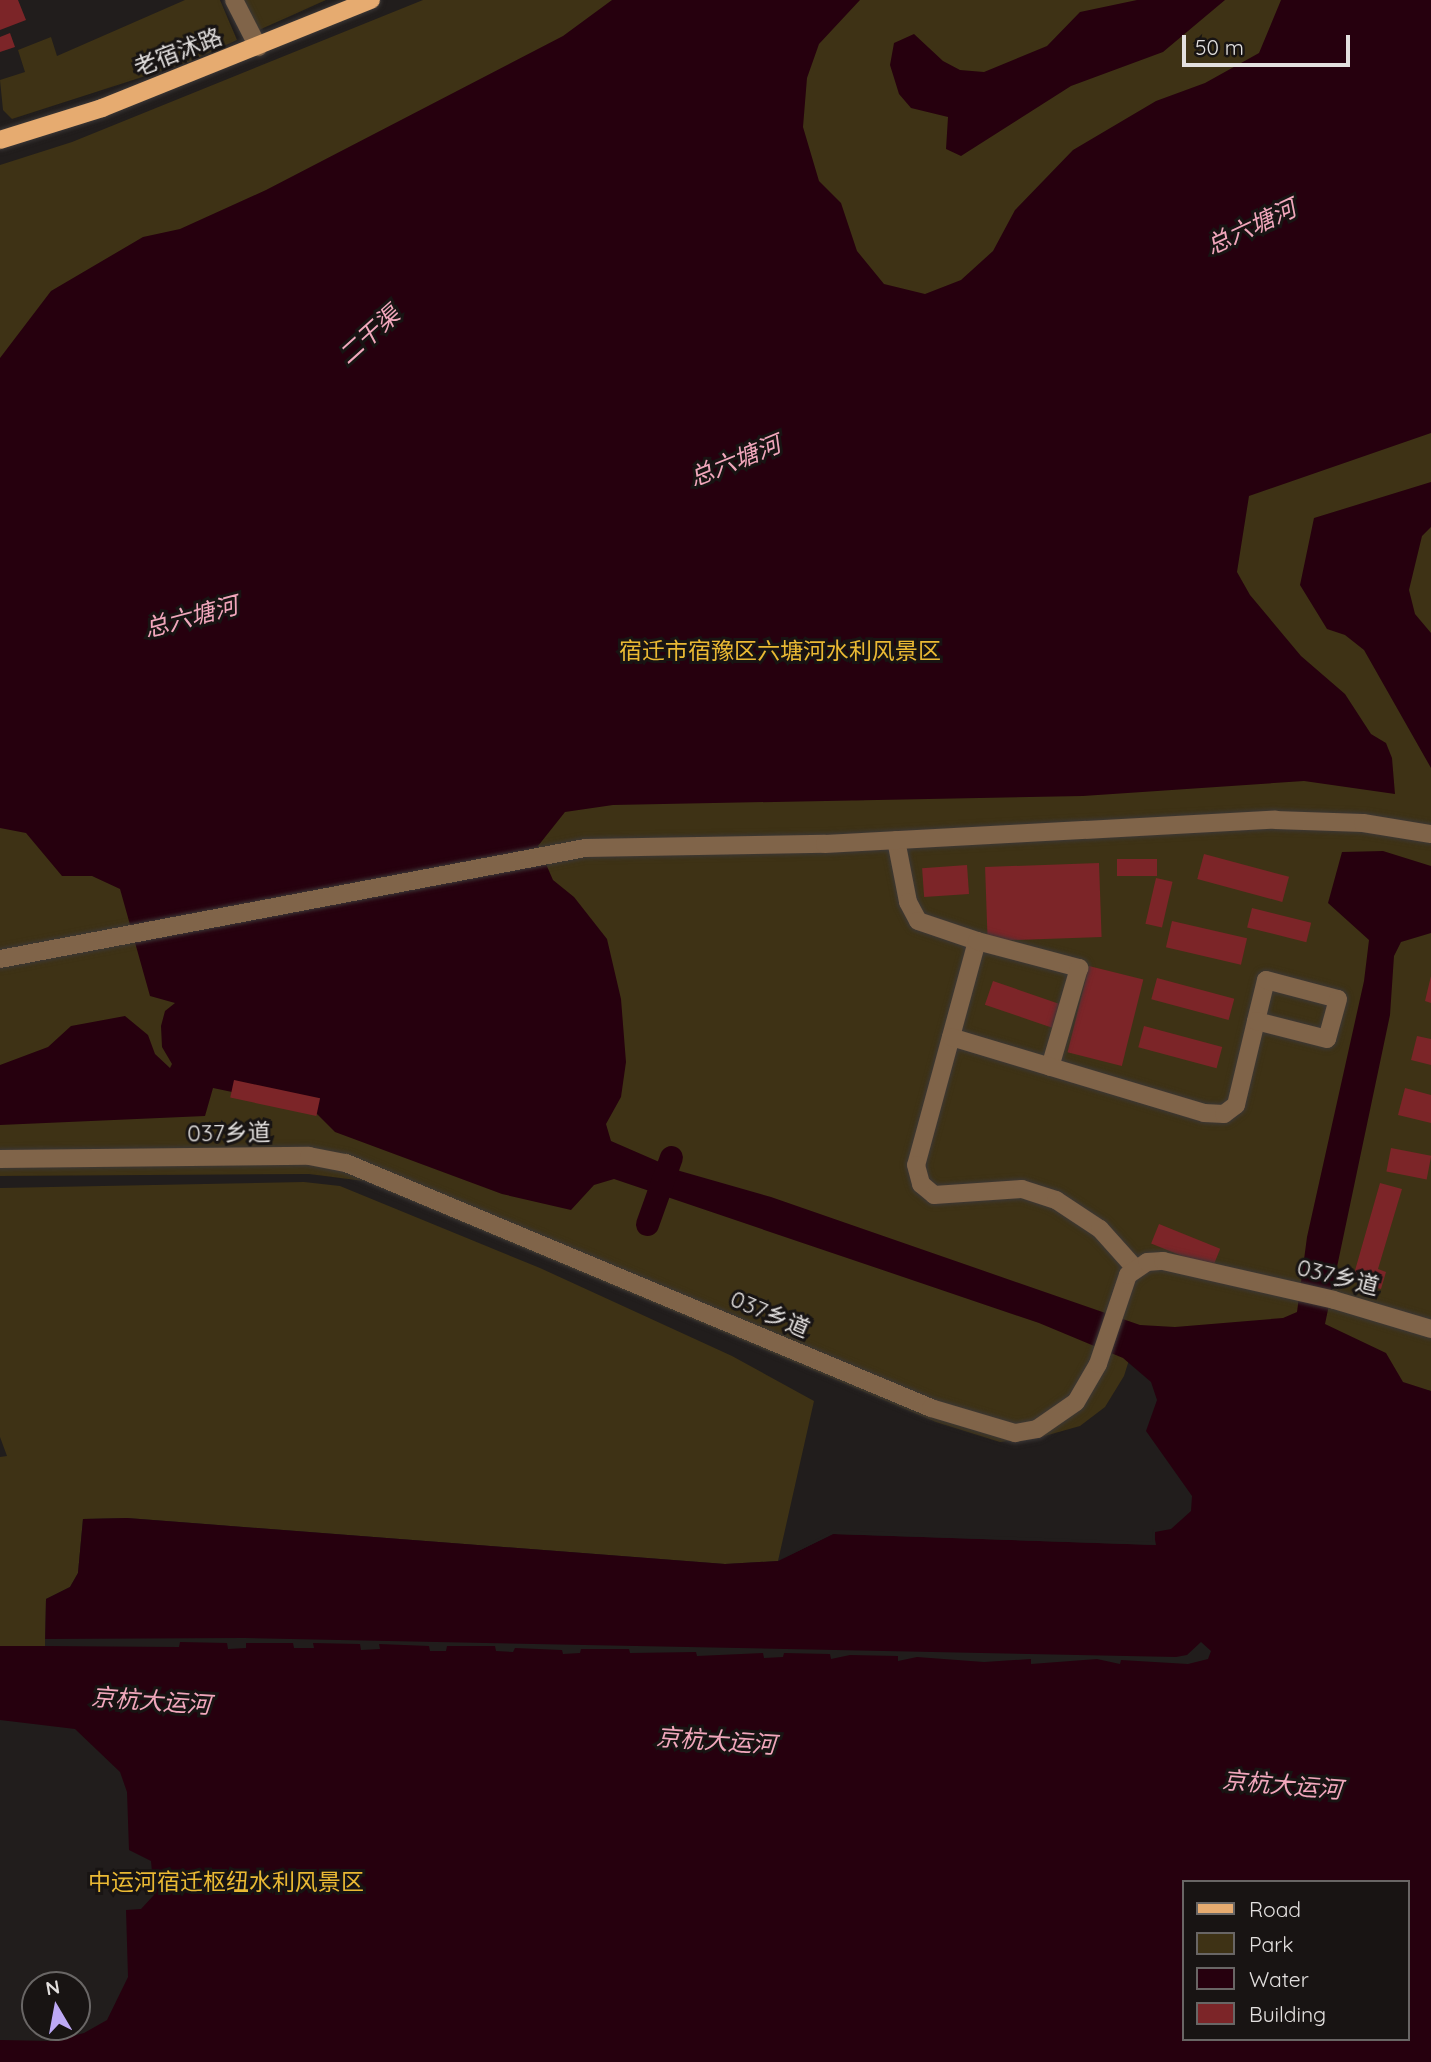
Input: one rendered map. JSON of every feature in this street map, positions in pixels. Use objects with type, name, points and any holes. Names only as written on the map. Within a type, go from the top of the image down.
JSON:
[{"type":"main road","name":"老宿沭路","points":[[0,140],[102,108],[371,0]]},
{"type":"street","points":[[234,0],[258,47]]},
{"type":"street","points":[[0,959],[585,848],[895,840],[1275,820],[1363,823],[1431,834]]},
{"type":"street","points":[[895,840],[908,902],[918,921],[977,941],[1079,968],[1050,1067]]},
{"type":"street","points":[[977,941],[916,1165],[924,1189],[934,1195],[1022,1189],[1056,1200],[1101,1229],[1135,1268]]},
{"type":"street","points":[[951,1037],[1205,1113],[1224,1114],[1236,1105],[1256,1021],[1266,980],[1338,999],[1327,1040],[1256,1021]]},
{"type":"street","name":"037乡道","points":[[0,1159],[309,1156],[346,1163],[931,1408],[1000,1431],[1037,1429],[1054,1420],[1076,1402],[1098,1364],[1124,1284],[1135,1268],[1163,1261],[1334,1300],[1431,1329]]},
{"type":"green space","points":[[185,0],[220,0],[237,40],[189,62],[12,119],[3,110],[0,80],[25,72],[18,50],[51,37],[57,56]]},
{"type":"green space","points":[[243,0],[326,0],[259,30]]},
{"type":"green space","name":"宿迁市宿豫区六塘河水利风景区","points":[[423,0],[1431,0],[1431,1391],[1140,1325],[1124,1376],[1105,1407],[1080,1426],[1041,1437],[1000,1442],[936,1422],[364,1181],[309,1174],[0,1176],[0,165],[72,142]]},
{"type":"green space","points":[[304,1182],[340,1186],[540,1268],[732,1356],[814,1401],[778,1561],[725,1564],[127,1518],[83,1519],[78,1573],[70,1587],[46,1599],[45,1646],[0,1646],[0,1457],[7,1456],[0,1437],[0,1188]]},
{"type":"water","name":"宿迁市宿豫区六塘河水利风景区","points":[[612,0],[860,0],[819,44],[807,78],[803,127],[819,181],[841,203],[857,251],[884,284],[925,294],[961,280],[993,251],[1015,210],[1073,150],[1156,101],[1205,83],[1259,53],[1281,0],[1431,0],[1431,433],[1249,496],[1237,572],[1250,595],[1301,656],[1345,694],[1371,734],[1386,743],[1392,758],[1395,794],[1304,781],[1083,796],[613,805],[565,812],[538,846],[553,880],[574,897],[607,939],[621,999],[626,1062],[621,1097],[606,1124],[611,1141],[680,1171],[771,1197],[1140,1325],[1175,1327],[1283,1318],[1297,1312],[1307,1237],[1364,981],[1369,940],[1328,903],[1342,852],[1383,851],[1431,866],[1431,933],[1401,942],[1394,956],[1390,1015],[1325,1324],[1386,1353],[1403,1382],[1431,1391],[1431,2062],[0,2062],[0,2040],[91,2041],[91,2029],[107,2020],[128,1977],[126,1910],[141,1909],[154,1895],[151,1861],[129,1850],[127,1792],[120,1772],[75,1729],[0,1720],[0,1646],[45,1646],[46,1599],[70,1587],[78,1573],[83,1519],[127,1518],[725,1564],[778,1561],[833,1534],[1155,1545],[1155,1532],[1171,1529],[1191,1511],[1192,1496],[1146,1431],[1157,1400],[1151,1382],[1123,1358],[1039,1323],[614,1179],[594,1185],[571,1210],[502,1194],[335,1132],[312,1109],[213,1088],[205,1116],[0,1125],[0,1065],[48,1047],[71,1026],[125,1016],[148,1035],[155,1054],[170,1068],[172,1064],[162,1047],[161,1026],[165,1011],[175,1003],[150,996],[120,889],[92,876],[62,876],[26,833],[0,828],[0,358],[51,291],[143,237],[180,229],[266,190],[563,36]]},
{"type":"water","points":[[1137,0],[1225,0],[1163,52],[1071,86],[961,156],[946,149],[948,117],[911,108],[899,94],[890,65],[894,43],[914,34],[943,61],[960,70],[984,72],[1047,46],[1080,12]]},
{"type":"water","points":[[1431,482],[1431,527],[1422,536],[1409,590],[1415,614],[1431,633],[1431,768],[1364,650],[1345,635],[1327,629],[1300,585],[1314,518]]},
{"type":"pier","points":[[1153,1529],[1156,1545],[833,1534],[778,1561],[833,1530],[1152,1542]]},
{"type":"pier","points":[[244,1638],[1176,1657],[1187,1655],[1201,1642],[1211,1651],[1208,1659],[1188,1664],[1121,1660],[1120,1664],[1097,1659],[1031,1664],[1031,1659],[984,1662],[917,1657],[898,1661],[898,1656],[850,1655],[831,1659],[830,1654],[784,1653],[783,1657],[764,1658],[763,1653],[697,1656],[696,1652],[630,1653],[629,1649],[581,1649],[580,1653],[563,1654],[562,1650],[515,1648],[513,1652],[496,1651],[495,1646],[447,1646],[446,1651],[430,1651],[429,1646],[379,1644],[380,1649],[361,1650],[360,1644],[313,1643],[314,1648],[294,1648],[293,1643],[246,1643],[246,1648],[228,1649],[227,1643],[180,1642],[179,1647],[45,1646],[45,1639]]},
{"type":"building","points":[[0,0],[18,0],[26,20],[0,30]]},
{"type":"building","points":[[10,33],[15,47],[0,52],[0,37]]},
{"type":"building","points":[[1204,854],[1289,877],[1282,902],[1197,879]]},
{"type":"building","points":[[1117,859],[1157,859],[1157,876],[1117,876]]},
{"type":"building","points":[[1099,863],[1102,937],[988,941],[985,867]]},
{"type":"building","points":[[967,865],[969,894],[924,897],[922,868]]},
{"type":"building","points":[[1156,878],[1173,882],[1162,928],[1145,924]]},
{"type":"building","points":[[1252,908],[1311,923],[1306,942],[1247,927]]},
{"type":"building","points":[[1172,921],[1247,938],[1241,965],[1166,947]]},
{"type":"building","points":[[1089,966],[1143,980],[1122,1066],[1067,1052]]},
{"type":"building","points":[[1431,976],[1431,1003],[1425,1001]]},
{"type":"building","points":[[1157,978],[1234,999],[1229,1020],[1151,999]]},
{"type":"building","points":[[993,981],[1064,1005],[1056,1029],[985,1005]]},
{"type":"building","points":[[1144,1026],[1222,1047],[1217,1068],[1138,1047]]},
{"type":"building","points":[[1417,1036],[1431,1039],[1431,1065],[1411,1060]]},
{"type":"building","points":[[234,1080],[320,1098],[316,1116],[230,1098]]},
{"type":"building","points":[[1405,1088],[1431,1095],[1431,1123],[1398,1115]]},
{"type":"building","points":[[1391,1148],[1431,1156],[1427,1179],[1386,1172]]},
{"type":"building","points":[[1380,1183],[1402,1189],[1378,1269],[1386,1272],[1381,1289],[1352,1281]]},
{"type":"building","points":[[1159,1224],[1220,1249],[1212,1268],[1151,1243]]},
{"type":"waterway","points":[[647,1224],[671,1157]]},
{"type":"water label","name":"总六塘河","points":[[1251,227]]},
{"type":"water label","name":"二干渠","points":[[369,335]]},
{"type":"water label","name":"总六塘河","points":[[735,461]]},
{"type":"water label","name":"总六塘河","points":[[191,617]]},
{"type":"water label","name":"京杭大运河","points":[[151,1701]]},
{"type":"water label","name":"京杭大运河","points":[[716,1741]]},
{"type":"water label","name":"京杭大运河","points":[[1282,1785]]},
{"type":"park label","name":"中运河宿迁枢纽水利风景区","points":[[226,1882]]}]
